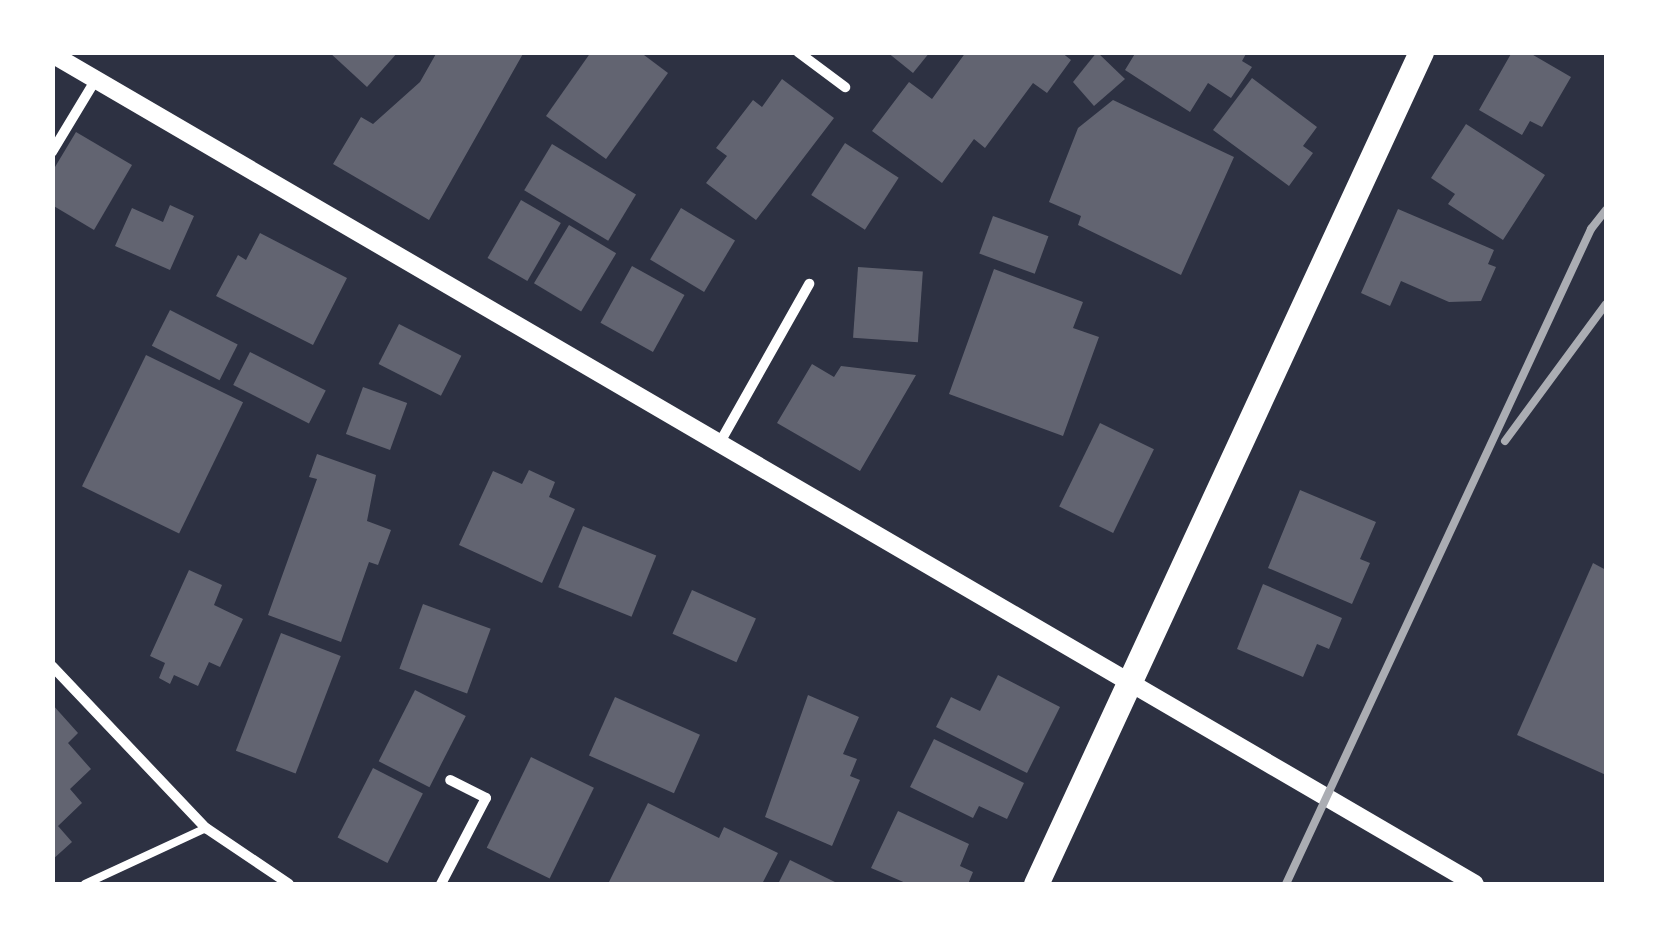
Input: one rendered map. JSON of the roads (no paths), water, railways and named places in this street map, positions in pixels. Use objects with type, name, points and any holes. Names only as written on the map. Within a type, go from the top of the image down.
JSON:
[{"type":"main road","points":[[1036,884],[1421,52]]},
{"type":"street","points":[[798,52],[846,87]]},
{"type":"street","points":[[52,54],[1475,884]]},
{"type":"street","points":[[52,152],[96,79]]},
{"type":"street","points":[[720,444],[809,284]]},
{"type":"street","points":[[52,666],[206,828],[289,884]]},
{"type":"street","points":[[440,884],[486,798],[450,780]]},
{"type":"lane","points":[[84,884],[206,828]]},
{"type":"railway","points":[[1286,884],[1591,229],[1606,210]]},
{"type":"railway","points":[[1505,441],[1606,304]]}]
